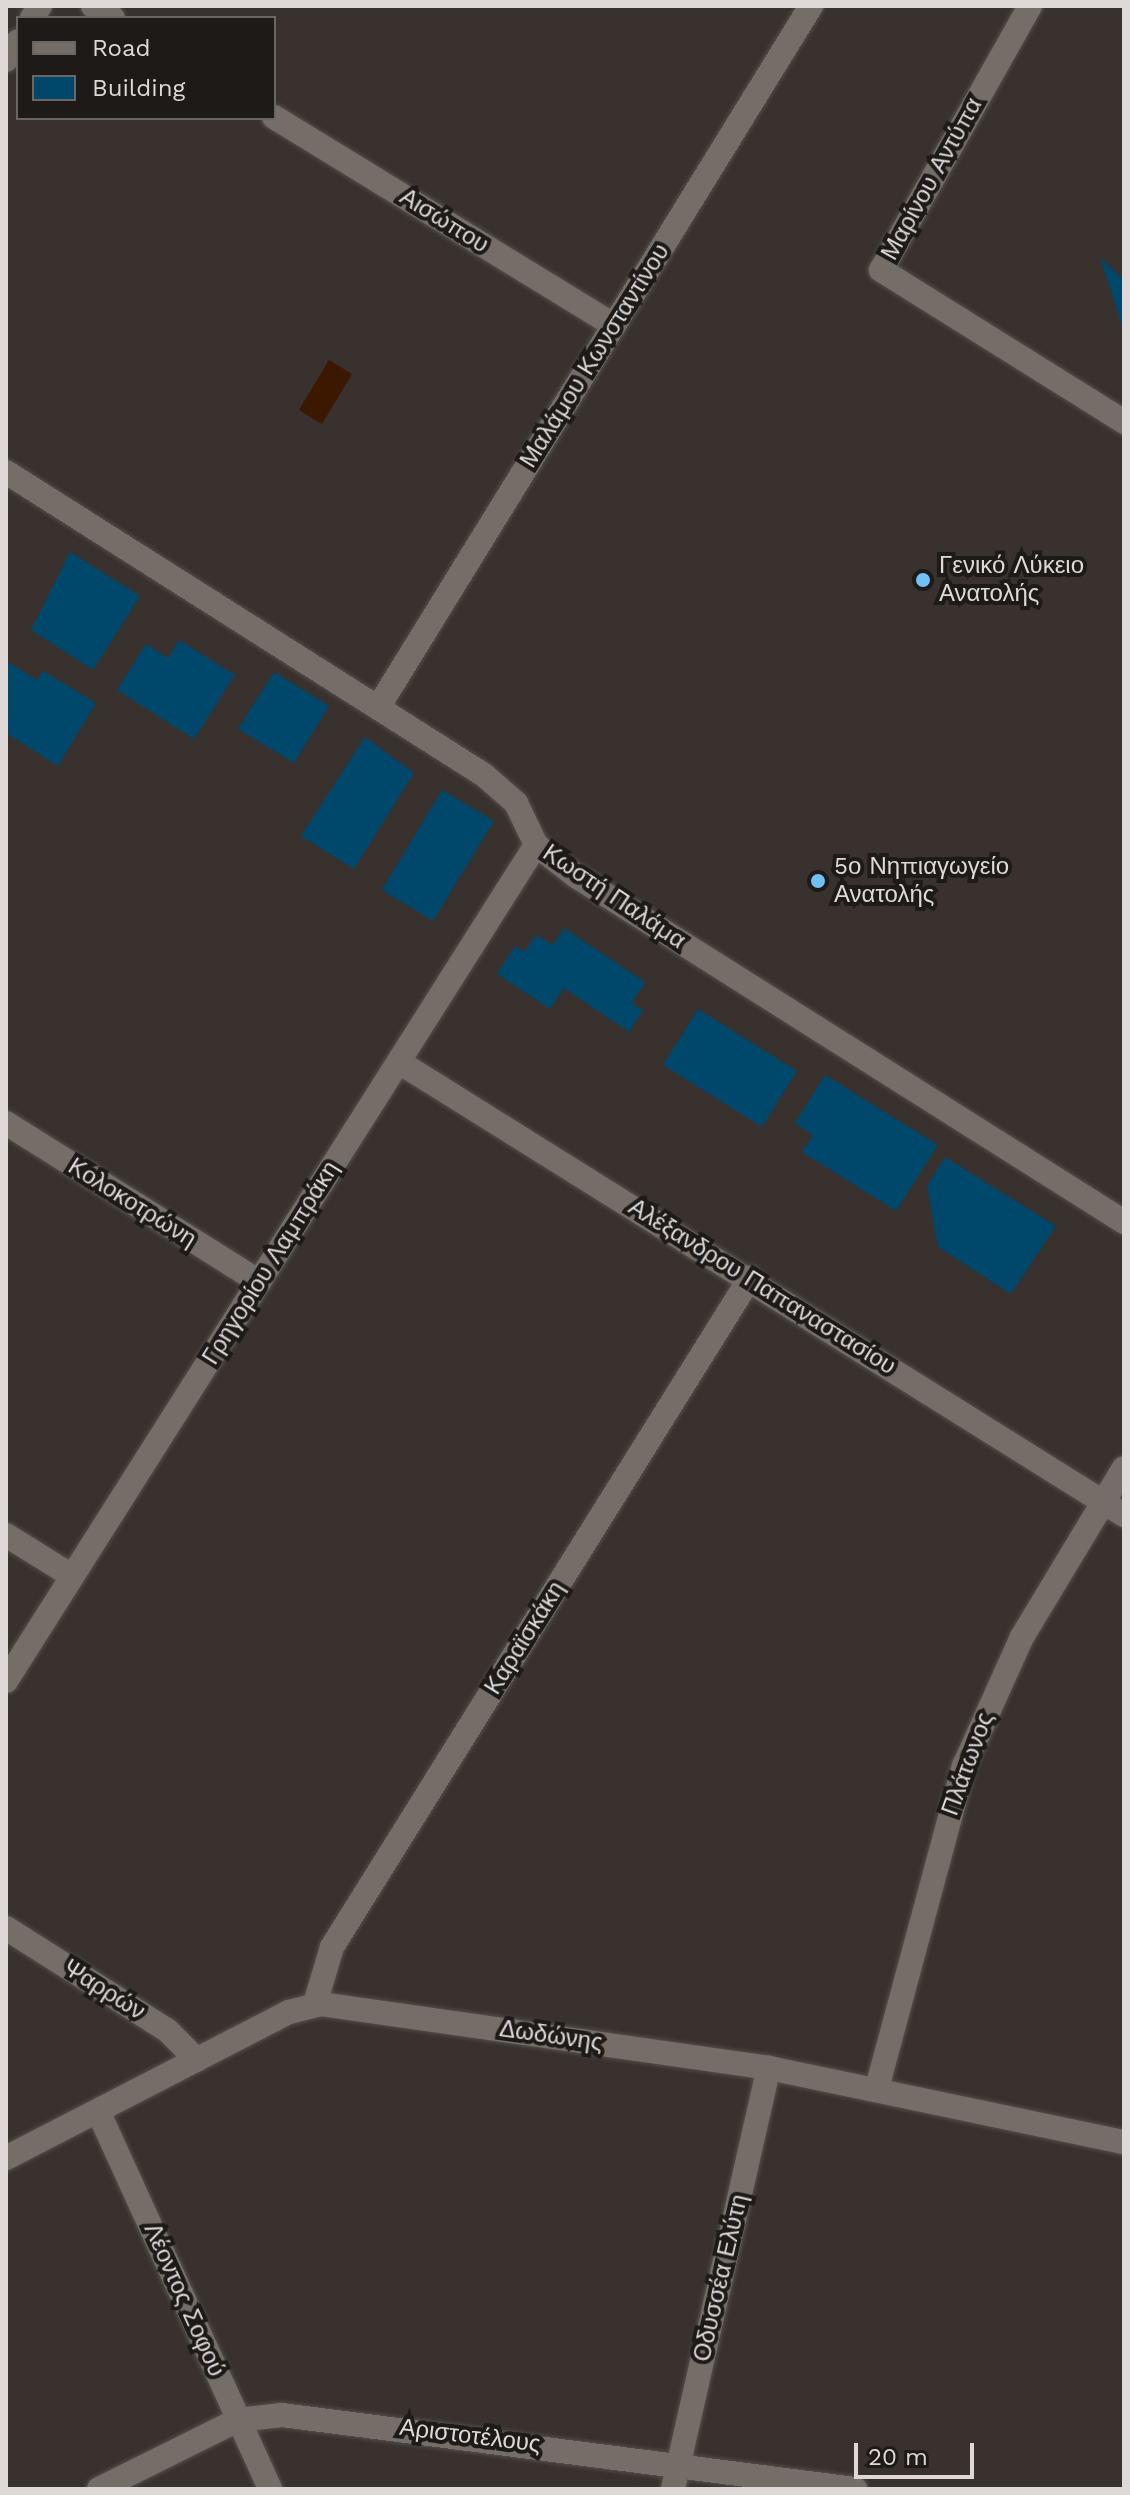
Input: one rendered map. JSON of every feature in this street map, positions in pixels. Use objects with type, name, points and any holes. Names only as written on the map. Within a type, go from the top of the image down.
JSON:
[{"type":"street","name":"Μαλάμου Κωνσταντίνου","points":[[379,706],[811,6]]},
{"type":"street","name":"Μαρίνου Αντύπα","points":[[1030,6],[881,270],[1124,422]]},
{"type":"street","name":"Αισώπου","points":[[276,118],[614,325]]},
{"type":"street","name":"Κωστή Παλάμα","points":[[6,472],[379,706],[506,791],[536,845],[1124,1222]]},
{"type":"street","name":"Γρηγορίου Λαμπράκη","points":[[6,1681],[536,845]]},
{"type":"street","name":"Αλέξανδρου Παπαναστασίου","points":[[399,1062],[750,1278],[1124,1515]]},
{"type":"street","name":"Κολοκοτρώνη","points":[[6,1123],[259,1282]]},
{"type":"street","name":"Καραϊσκάκη","points":[[315,2004],[332,1947],[750,1278]]},
{"type":"street","name":"Πλάτωνος","points":[[877,2088],[964,1766],[1022,1637],[1124,1468]]},
{"type":"street","points":[[6,1535],[72,1576]]},
{"type":"street","name":"Ψαρρών","points":[[6,1928],[167,2030],[197,2060]]},
{"type":"street","points":[[6,2158],[197,2060],[315,2004]]},
{"type":"street","name":"Δωδώνης","points":[[315,2004],[769,2068],[877,2088],[1124,2142]]},
{"type":"street","name":"Οδυσσέα Ελύτη","points":[[673,2489],[769,2068]]},
{"type":"street","name":"Λέοντος Σοφού","points":[[98,2111],[270,2489]]},
{"type":"street","name":"Αριστοτέλους","points":[[99,2489],[238,2420],[302,2416],[679,2462],[855,2489]]},
{"type":"shaded area","points":[[329,360],[352,374],[322,424],[299,410]]},
{"type":"building","points":[[1100,257],[1124,280],[1124,329],[1123,329]]},
{"type":"building","points":[[70,552],[140,596],[93,670],[31,630]]},
{"type":"building","points":[[179,640],[235,675],[194,739],[117,690],[146,644],[168,658]]},
{"type":"building","points":[[6,661],[37,680],[43,671],[96,703],[58,766],[6,733]]},
{"type":"building","points":[[274,672],[329,706],[294,763],[238,729]]},
{"type":"building","points":[[365,737],[414,773],[354,869],[301,836]]},
{"type":"building","points":[[442,790],[494,821],[433,921],[382,890]]},
{"type":"building","points":[[564,928],[645,982],[632,1003],[643,1010],[629,1032],[564,988],[550,1009],[497,974],[515,946],[524,952],[536,935],[553,945]]},
{"type":"building","points":[[698,1009],[797,1071],[762,1127],[663,1065]]},
{"type":"building","points":[[825,1075],[938,1145],[896,1211],[802,1152],[813,1135],[795,1123]]},
{"type":"building","points":[[945,1157],[1056,1226],[1011,1294],[938,1247],[927,1186]]},
{"type":"place","name":"Γενικό Λύκειο Ανατολής","points":[[923,580]]},
{"type":"place","name":"5ο Νηπιαγωγείο Ανατολής","points":[[818,881]]}]
